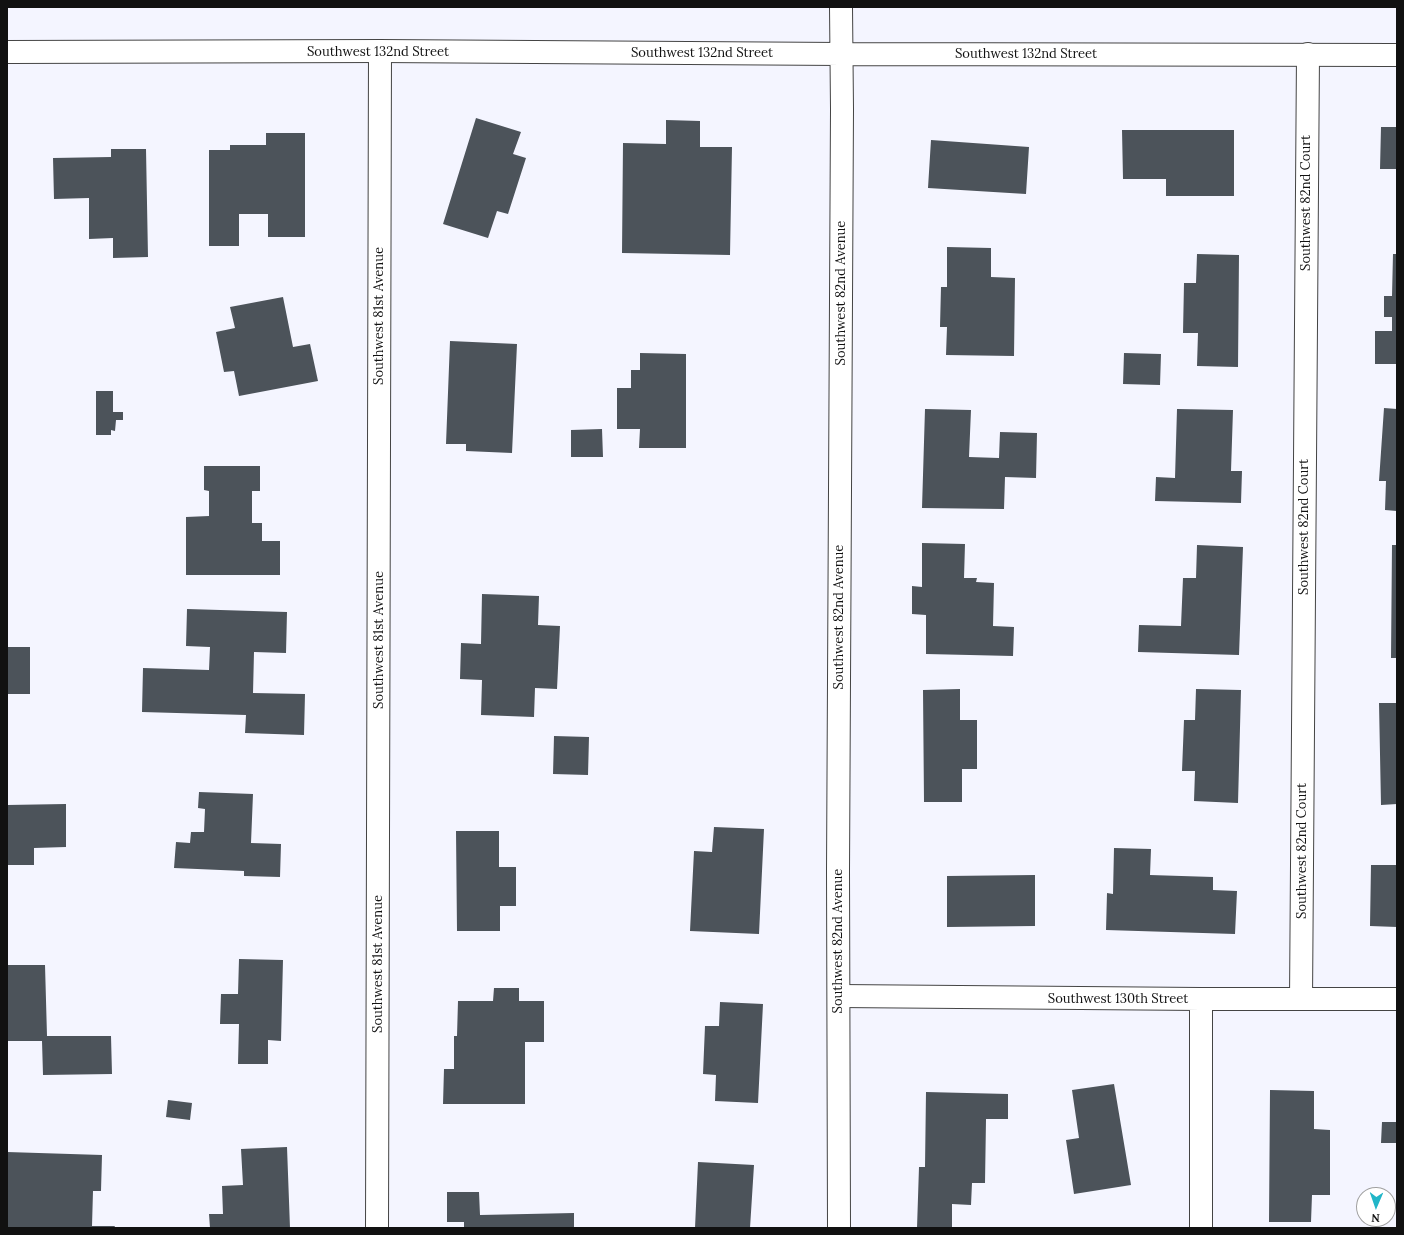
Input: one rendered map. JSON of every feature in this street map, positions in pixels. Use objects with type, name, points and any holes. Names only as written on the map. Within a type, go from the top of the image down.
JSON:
[{"type":"street","name":"Southwest 82nd Avenue","points":[[839,1228],[838,870],[842,117],[841,7]]},
{"type":"street","name":"Southwest 132nd Street","points":[[7,52],[380,51],[1397,55]]},
{"type":"street","name":"Southwest 81st Avenue","points":[[378,1228],[380,51]]},
{"type":"street","name":"Southwest 82nd Court","points":[[1301,999],[1308,54]]},
{"type":"street","name":"Southwest 130th Street","points":[[839,996],[1201,999],[1397,998]]},
{"type":"street","points":[[1201,999],[1201,1228]]},
{"type":"building","points":[[476,118],[521,132],[513,154],[526,158],[508,214],[497,211],[488,238],[443,224]]},
{"type":"building","points":[[666,120],[700,121],[700,147],[732,147],[730,255],[622,253],[623,143],[666,144]]},
{"type":"building","points":[[1381,127],[1397,127],[1397,169],[1380,169]]},
{"type":"building","points":[[1122,130],[1234,130],[1234,196],[1166,196],[1166,179],[1123,179]]},
{"type":"building","points":[[266,133],[305,133],[305,237],[268,237],[268,214],[239,214],[239,246],[209,246],[209,150],[230,150],[230,145],[266,145]]},
{"type":"building","points":[[931,140],[1029,147],[1026,194],[928,188]]},
{"type":"building","points":[[111,149],[146,149],[148,257],[113,258],[113,238],[89,239],[89,198],[54,199],[53,158],[111,157]]},
{"type":"building","points":[[947,247],[991,248],[991,277],[1015,278],[1014,356],[946,355],[947,327],[940,327],[941,287],[947,287]]},
{"type":"building","points":[[1197,254],[1239,255],[1238,367],[1197,366],[1198,333],[1183,333],[1184,283],[1196,283]]},
{"type":"building","points":[[1393,254],[1397,254],[1397,364],[1375,364],[1375,331],[1392,331],[1392,317],[1384,317],[1384,296],[1392,296]]},
{"type":"building","points":[[283,297],[293,347],[310,344],[318,381],[239,396],[234,371],[224,372],[216,332],[235,328],[230,307]]},
{"type":"building","points":[[450,341],[517,344],[512,453],[466,451],[466,444],[446,444]]},
{"type":"building","points":[[640,353],[686,354],[686,448],[639,448],[640,429],[617,429],[617,388],[631,388],[631,370],[640,370]]},
{"type":"building","points":[[1124,353],[1161,354],[1160,385],[1123,384]]},
{"type":"building","points":[[96,391],[113,391],[113,412],[123,412],[123,420],[116,420],[115,431],[111,430],[111,435],[96,435]]},
{"type":"building","points":[[1384,408],[1397,409],[1397,511],[1385,510],[1386,481],[1379,481]]},
{"type":"building","points":[[925,409],[971,410],[969,457],[999,458],[1000,432],[1037,433],[1036,478],[1005,477],[1004,509],[922,508]]},
{"type":"building","points":[[1177,409],[1233,410],[1231,471],[1242,471],[1241,503],[1155,501],[1156,477],[1175,478]]},
{"type":"building","points":[[602,429],[603,457],[571,457],[571,430]]},
{"type":"building","points":[[204,466],[260,466],[260,491],[252,491],[252,523],[262,523],[262,541],[280,541],[280,575],[186,575],[186,517],[209,516],[209,491],[204,490]]},
{"type":"building","points":[[922,543],[965,544],[964,578],[977,578],[976,582],[994,583],[993,626],[1014,627],[1013,656],[926,654],[926,615],[912,614],[912,586],[922,587]]},
{"type":"building","points":[[1197,545],[1243,547],[1239,655],[1138,652],[1139,625],[1181,626],[1183,578],[1196,578]]},
{"type":"building","points":[[1392,545],[1397,545],[1397,658],[1391,658]]},
{"type":"building","points":[[482,594],[539,596],[538,625],[560,626],[557,689],[535,688],[534,717],[481,715],[482,680],[460,679],[461,643],[481,644]]},
{"type":"building","points":[[187,609],[287,612],[286,653],[254,652],[253,693],[305,694],[304,735],[245,733],[246,715],[142,712],[143,668],[209,670],[210,647],[186,646]]},
{"type":"building","points":[[7,647],[30,647],[30,694],[7,694]]},
{"type":"building","points":[[960,689],[960,720],[977,720],[977,769],[962,769],[962,802],[924,802],[923,690]]},
{"type":"building","points":[[1196,689],[1241,690],[1238,803],[1194,801],[1195,771],[1182,771],[1184,720],[1195,720]]},
{"type":"building","points":[[1379,703],[1397,703],[1397,804],[1381,805]]},
{"type":"building","points":[[554,736],[589,737],[588,775],[553,774]]},
{"type":"building","points":[[199,792],[253,794],[251,843],[281,844],[280,877],[244,876],[244,871],[174,868],[176,842],[190,843],[191,832],[204,832],[205,809],[198,808]]},
{"type":"building","points":[[66,804],[66,847],[34,848],[34,865],[7,865],[7,805]]},
{"type":"building","points":[[714,827],[764,829],[759,934],[690,931],[694,851],[712,852]]},
{"type":"building","points":[[456,831],[499,831],[499,867],[516,867],[516,906],[500,906],[500,931],[457,931]]},
{"type":"building","points":[[1114,848],[1151,849],[1150,875],[1213,877],[1213,890],[1237,891],[1235,934],[1106,930],[1107,893],[1113,894]]},
{"type":"building","points":[[1371,865],[1397,865],[1397,927],[1370,926]]},
{"type":"building","points":[[1035,875],[1035,926],[947,927],[947,876]]},
{"type":"building","points":[[239,959],[283,960],[281,1041],[268,1040],[268,1064],[238,1064],[239,1024],[220,1024],[221,994],[238,994]]},
{"type":"building","points":[[7,965],[45,965],[47,1036],[111,1036],[112,1074],[43,1075],[42,1041],[7,1041]]},
{"type":"building","points":[[494,988],[519,988],[519,1001],[544,1001],[544,1042],[525,1042],[525,1104],[443,1104],[444,1069],[454,1069],[454,1036],[457,1036],[458,1001],[493,1001]]},
{"type":"building","points":[[720,1002],[763,1004],[758,1103],[715,1101],[716,1075],[703,1074],[705,1026],[719,1026]]},
{"type":"building","points":[[1114,1084],[1131,1185],[1074,1194],[1066,1140],[1079,1138],[1072,1090]]},
{"type":"building","points":[[1270,1090],[1314,1091],[1314,1129],[1330,1130],[1330,1195],[1312,1195],[1311,1222],[1269,1222]]},
{"type":"building","points":[[926,1092],[1008,1094],[1008,1119],[986,1119],[985,1183],[972,1183],[971,1205],[952,1204],[952,1228],[917,1228],[919,1167],[925,1167]]},
{"type":"building","points":[[168,1100],[192,1103],[190,1120],[166,1117]]},
{"type":"building","points":[[1382,1122],[1397,1122],[1397,1143],[1381,1143]]},
{"type":"building","points":[[287,1147],[290,1228],[210,1228],[209,1214],[223,1214],[222,1186],[243,1185],[241,1149]]},
{"type":"building","points":[[7,1152],[102,1155],[101,1191],[93,1191],[92,1226],[115,1226],[114,1228],[7,1228]]},
{"type":"building","points":[[698,1162],[754,1165],[750,1228],[695,1228]]},
{"type":"building","points":[[447,1192],[479,1192],[480,1215],[574,1213],[574,1228],[464,1228],[464,1222],[447,1222]]}]
